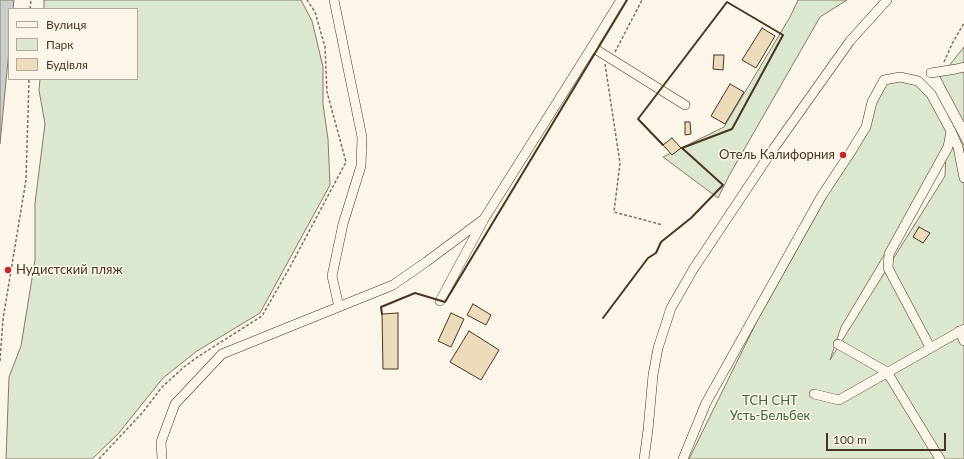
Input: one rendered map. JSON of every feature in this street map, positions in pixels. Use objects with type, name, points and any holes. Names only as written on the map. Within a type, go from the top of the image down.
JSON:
[{"type":"street","points":[[334,0],[362,137],[361,166],[343,224],[332,276],[339,307]]},
{"type":"street","points":[[440,301],[484,219],[621,0]]},
{"type":"street","points":[[644,459],[653,375],[658,348],[671,308],[694,268],[792,123],[850,41],[887,0]]},
{"type":"street","points":[[592,48],[685,105]]},
{"type":"street","points":[[931,73],[964,67]]},
{"type":"street","points":[[683,459],[706,403],[821,198],[866,127],[872,102],[884,80],[900,77],[918,80],[931,94],[958,147],[964,178]]},
{"type":"street","points":[[930,347],[888,268],[889,254],[948,147],[951,131]]},
{"type":"street","points":[[162,459],[162,442],[175,404],[222,354],[393,285],[484,219]]},
{"type":"street","points":[[814,394],[839,400],[930,347],[962,331],[964,340]]},
{"type":"street","points":[[838,344],[887,372],[940,459]]},
{"type":"path","points":[[99,459],[143,412],[162,387],[184,367],[262,316],[346,162],[327,92],[325,47],[315,12],[307,0]]},
{"type":"path","points":[[642,0],[607,57],[620,163],[614,212],[663,225]]},
{"type":"path","points":[[944,63],[964,22]]},
{"type":"path","points":[[0,361],[3,319],[26,180],[29,80]]},
{"type":"green space","points":[[44,0],[301,0],[312,21],[323,67],[323,104],[328,139],[330,185],[260,313],[197,351],[163,378],[118,434],[92,459],[6,459],[9,377],[21,346],[35,260],[35,203],[45,124],[39,90],[40,80],[138,80],[138,8],[44,8]]},
{"type":"green space","points":[[798,0],[847,0],[820,17],[730,174],[718,198],[663,157],[724,127],[790,17]]},
{"type":"green space","points":[[964,47],[964,122],[940,77]]},
{"type":"green space","name":"ТСН СНТ Усть-Бельбек","points":[[899,79],[916,82],[929,95],[947,125],[947,114],[964,145],[964,459],[689,459],[757,321],[823,203],[874,107],[885,82]],"holes":[[[946,151],[945,176],[830,360],[841,327]]]},
{"type":"shaded area","points":[[0,0],[14,0],[13,8],[8,8],[8,60],[0,144]]},
{"type":"building","points":[[762,28],[775,36],[756,68],[742,60]]},
{"type":"building","points":[[714,55],[724,55],[723,70],[713,69]]},
{"type":"building","points":[[730,84],[744,92],[725,124],[711,116]]},
{"type":"building","points":[[685,122],[690,122],[691,134],[685,135]]},
{"type":"building","points":[[672,138],[681,148],[672,155],[663,145]]},
{"type":"building","points":[[919,227],[930,233],[923,243],[913,237]]},
{"type":"building","points":[[473,304],[491,315],[486,325],[467,315]]},
{"type":"building","points":[[398,313],[398,369],[383,369],[382,314]]},
{"type":"building","points":[[451,313],[464,319],[451,347],[438,341]]},
{"type":"building","points":[[469,331],[499,350],[481,380],[450,362]]},
{"type":"wall","points":[[382,314],[381,307],[415,293],[445,302],[627,0]]},
{"type":"wall","points":[[603,318],[648,258],[656,253],[661,242],[691,218],[723,185],[682,148],[732,129],[783,35],[727,2],[638,119],[663,145]]},
{"type":"place","name":"Отель Калифорния","points":[[843,155]]},
{"type":"place","name":"Нудистский пляж","points":[[8,270]]}]
